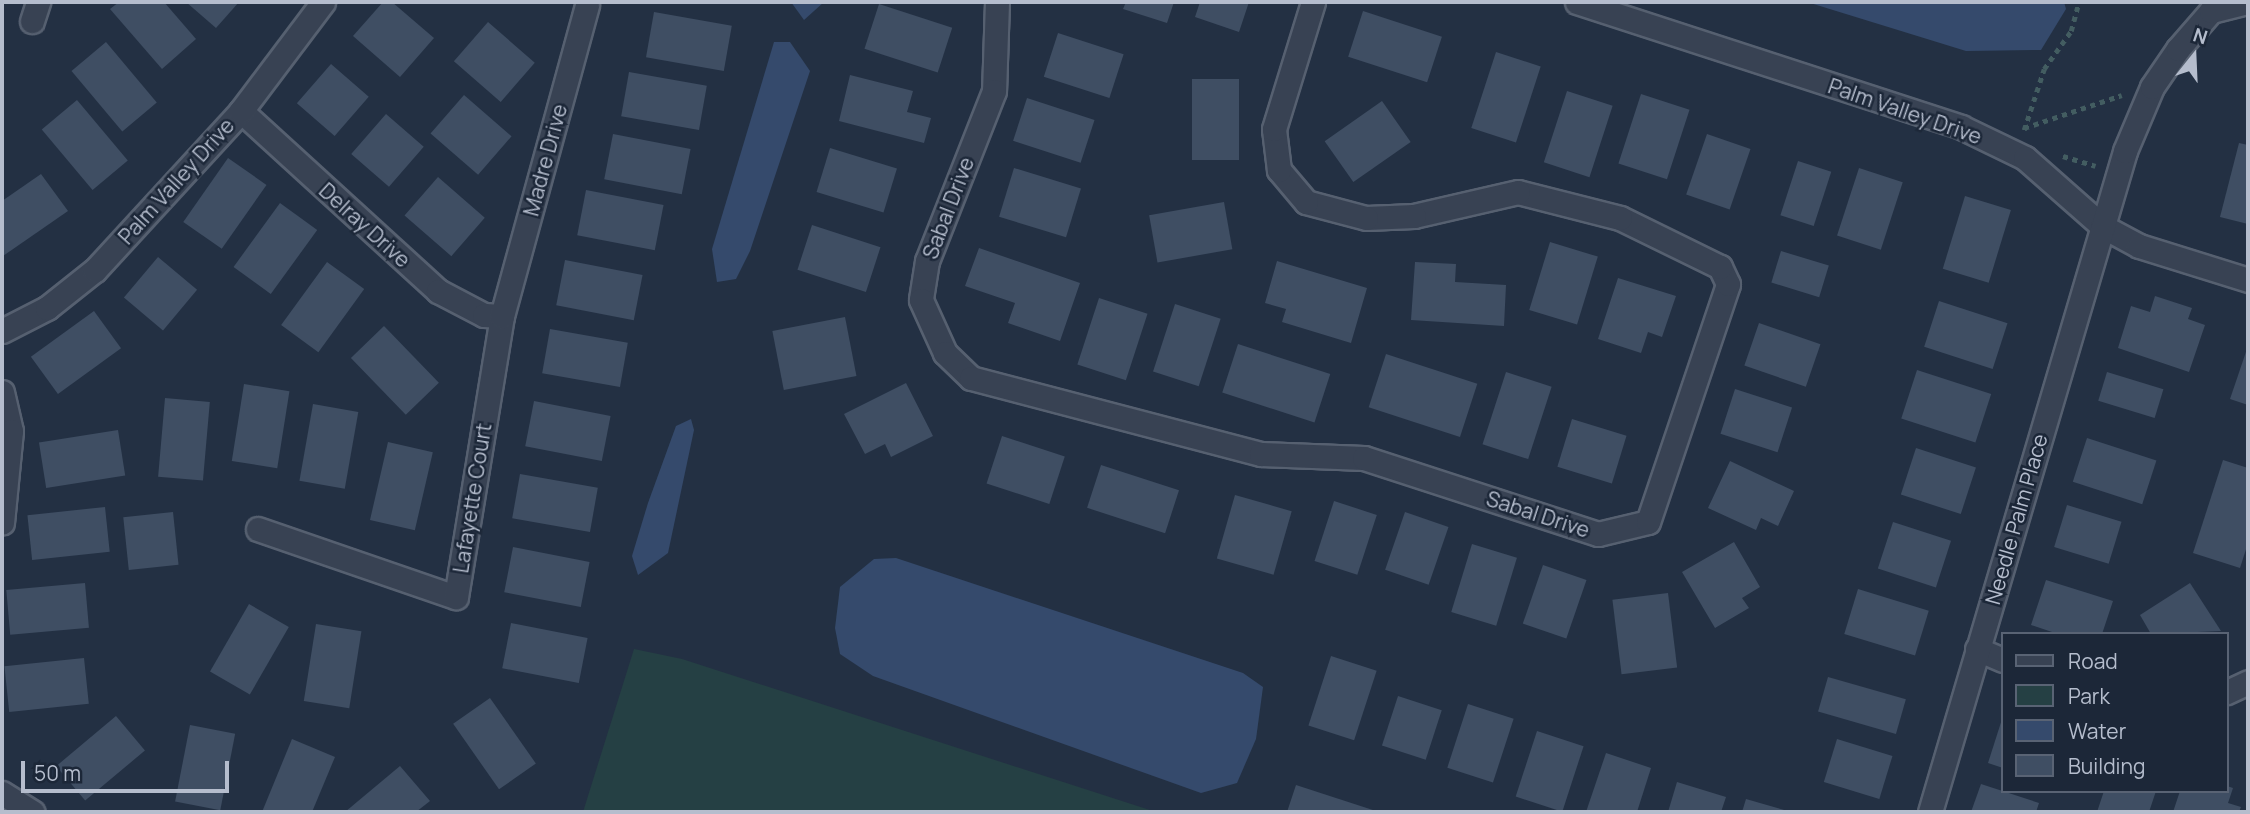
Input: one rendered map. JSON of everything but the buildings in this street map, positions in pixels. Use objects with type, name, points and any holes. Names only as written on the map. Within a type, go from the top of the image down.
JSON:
[{"type":"street","name":"Palm Valley Drive","points":[[2,331],[47,308],[95,270],[241,111],[323,2]]},
{"type":"street","name":"Sabal Drive","points":[[997,2],[994,91],[927,261],[921,300],[945,353],[971,378],[1261,454],[1364,458],[1598,534],[1648,522],[1728,284],[1720,267],[1620,218],[1518,191],[1415,216],[1366,218],[1306,202],[1279,170],[1274,129],[1313,2]]},
{"type":"street","name":"Palm Valley Drive","points":[[1577,2],[1961,127],[2025,158],[2102,226],[2197,268],[2248,280]]},
{"type":"street","name":"Needle Palm Place","points":[[1930,812],[2102,226],[2117,178],[2152,87],[2211,11],[2248,2]]},
{"type":"street","name":"Madre Drive","points":[[502,316],[587,5]]},
{"type":"street","name":"Delray Drive","points":[[241,111],[438,291],[484,315],[502,316]]},
{"type":"street","name":"Lafayette Court","points":[[258,529],[456,597],[502,316]]},
{"type":"street","points":[[2,392],[11,431],[2,523]]},
{"type":"street","points":[[1977,649],[2002,660]]},
{"type":"street","points":[[2229,691],[2248,682]]},
{"type":"street","points":[[2,793],[32,812]]},
{"type":"path","points":[[2022,129],[2079,2]]},
{"type":"path","points":[[2022,129],[2152,87]]},
{"type":"path","points":[[2010,122],[2032,135]]},
{"type":"path","points":[[2050,148],[2117,178]]},
{"type":"green space","points":[[634,649],[682,659],[1156,812],[583,812]]},
{"type":"water","points":[[791,2],[824,2],[804,20]]},
{"type":"water","points":[[1807,2],[2064,2],[2066,9],[2041,50],[1966,51]]},
{"type":"water","points":[[774,42],[790,42],[810,71],[750,251],[736,279],[717,282],[712,249]]},
{"type":"water","points":[[691,419],[694,430],[668,553],[638,575],[632,556],[648,503],[676,426]]},
{"type":"water","points":[[896,558],[1243,673],[1263,687],[1256,739],[1237,783],[1201,793],[873,676],[840,654],[835,628],[840,587],[874,559]]}]
